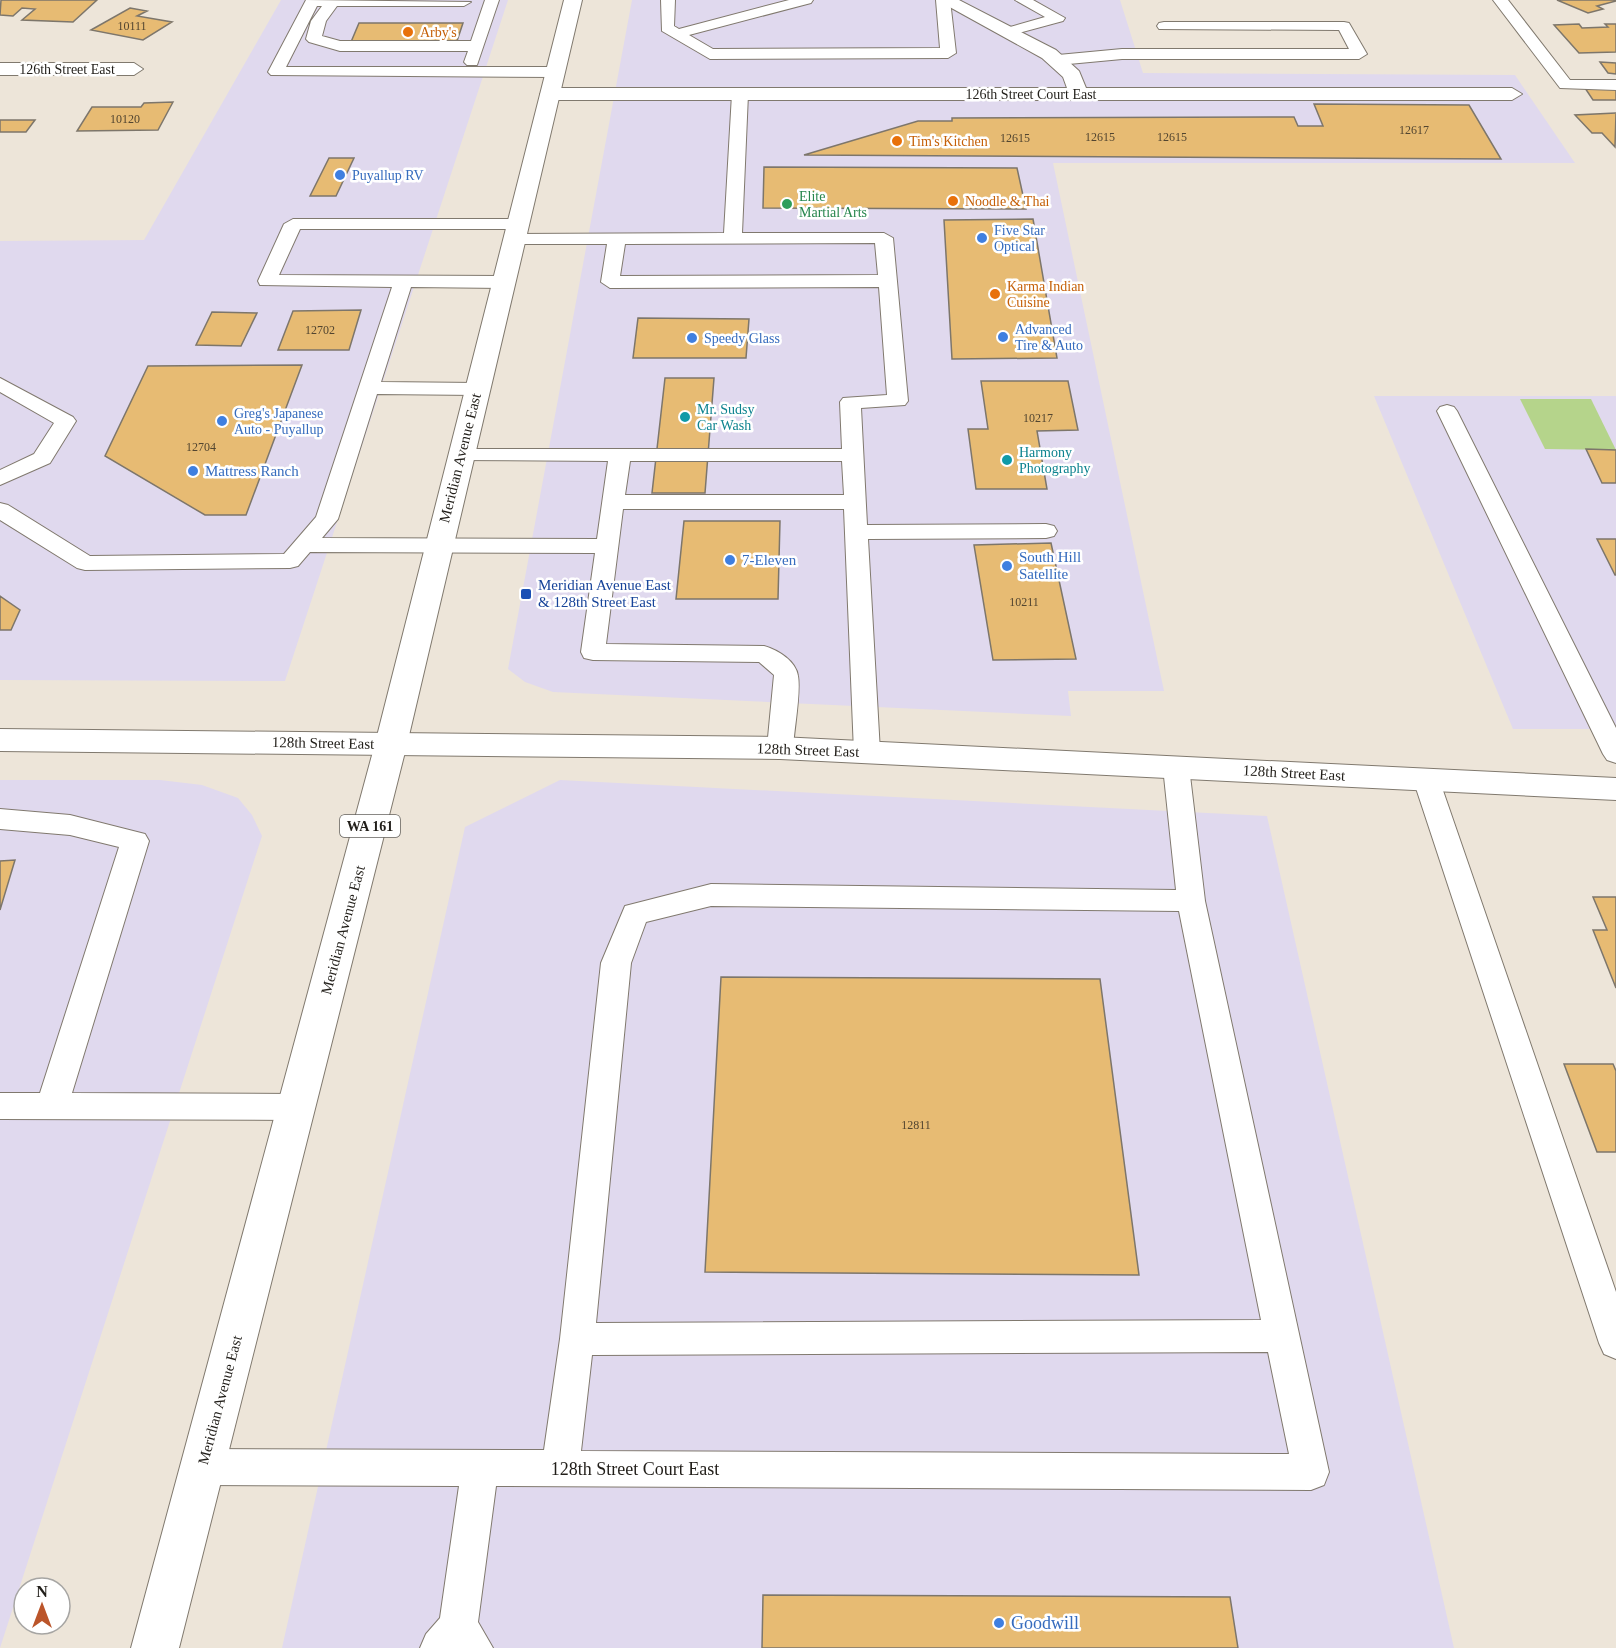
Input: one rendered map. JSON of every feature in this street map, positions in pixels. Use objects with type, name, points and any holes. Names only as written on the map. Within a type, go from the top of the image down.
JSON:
[{"type":"street","name":"Meridian Avenue East","points":[[155,1648],[392,744],[573,0]]},
{"type":"street","points":[[944,0],[1058,60],[1074,78],[1078,94]]},
{"type":"street","name":"126th Street East","points":[[0,69],[134,69]]},
{"type":"street","name":"126th Street Court East","points":[[553,83],[740,94],[1512,94]]},
{"type":"street","name":"128th Street East","points":[[0,740],[780,748],[1616,789]]},
{"type":"lane","points":[[469,72],[492,0]]},
{"type":"lane","points":[[496,0],[312,2],[276,72],[469,72],[553,83]]},
{"type":"lane","points":[[669,0],[667,28],[710,54],[948,53],[944,0]]},
{"type":"lane","points":[[676,34],[806,0]]},
{"type":"lane","points":[[1008,32],[1058,18],[1022,0]]},
{"type":"lane","points":[[1500,0],[1566,85],[1616,85]]},
{"type":"lane","points":[[339,2],[319,18],[314,39],[340,46],[477,46]]},
{"type":"lane","points":[[1058,60],[1122,54],[1359,54],[1344,26],[1164,26]]},
{"type":"lane","points":[[734,238],[740,94]]},
{"type":"lane","points":[[504,282],[267,282],[293,224],[517,231],[617,239],[884,238],[898,401],[850,402],[867,752]]},
{"type":"lane","points":[[617,239],[610,282],[887,281]]},
{"type":"lane","points":[[0,510],[85,563],[290,561],[327,519],[403,282]]},
{"type":"lane","points":[[0,384],[66,421],[42,458],[0,478]]},
{"type":"lane","points":[[369,388],[477,389]]},
{"type":"lane","points":[[1447,411],[1616,754]]},
{"type":"lane","points":[[461,455],[853,455]]},
{"type":"lane","points":[[620,455],[593,652],[765,654],[779,664],[786,675],[780,748]]},
{"type":"lane","points":[[614,502],[855,502]]},
{"type":"lane","points":[[857,531],[1046,531]]},
{"type":"lane","points":[[304,545],[607,546]]},
{"type":"lane","points":[[1591,703],[1616,704]]},
{"type":"lane","points":[[577,1339],[1282,1336],[1191,901],[1176,767]]},
{"type":"lane","points":[[1426,779],[1616,1343]]},
{"type":"lane","points":[[0,819],[70,825],[135,841],[52,1106]]},
{"type":"lane","points":[[560,1469],[577,1339],[616,963],[635,914],[711,895],[1191,901]]},
{"type":"lane","points":[[0,1106],[297,1107]]},
{"type":"lane","name":"128th Street Court East","points":[[202,1467],[1311,1472],[1282,1336]]},
{"type":"lane","points":[[457,1641],[480,1468]]},
{"type":"shaded area","points":[[281,0],[508,0],[285,681],[0,680],[0,241],[144,240]]},
{"type":"shaded area","points":[[632,0],[1120,0],[1143,73],[1515,75],[1575,163],[1053,163],[1164,691],[1068,691],[1071,716],[553,692],[525,682],[508,669]]},
{"type":"shaded area","points":[[1374,396],[1616,396],[1616,729],[1513,729]]},
{"type":"shaded area","points":[[0,780],[160,780],[202,785],[238,798],[252,815],[262,836],[23,1576],[12,1576],[12,1611],[0,1648]]},
{"type":"shaded area","points":[[560,780],[1267,816],[1454,1648],[282,1648],[465,827]]},
{"type":"green space","points":[[1520,399],[1591,399],[1616,450],[1545,449]]},
{"type":"building","points":[[1,0],[97,0],[73,22],[22,20],[35,9],[22,8],[13,16],[0,15]]},
{"type":"building","points":[[1557,0],[1616,1],[1597,6],[1603,9],[1588,13]]},
{"type":"building","points":[[130,8],[147,11],[137,16],[172,22],[143,40],[91,30]]},
{"type":"building","name":"Arby's","points":[[359,23],[463,23],[457,41],[351,42]]},
{"type":"building","points":[[1579,24],[1582,28],[1608,27],[1605,24],[1616,24],[1616,52],[1579,53],[1554,25]]},
{"type":"building","points":[[1600,62],[1616,63],[1616,74],[1608,73]]},
{"type":"building","points":[[1585,88],[1616,89],[1616,100],[1593,100]]},
{"type":"building","points":[[173,102],[158,130],[77,131],[92,107],[141,107],[144,103]]},
{"type":"building","points":[[1314,104],[1469,105],[1501,159],[804,155],[918,121],[952,121],[952,118],[1294,117],[1298,126],[1323,126]]},
{"type":"building","points":[[1616,113],[1615,147],[1602,133],[1592,133],[1575,115]]},
{"type":"building","points":[[0,120],[35,120],[26,132],[0,132]]},
{"type":"building","points":[[329,158],[354,158],[336,196],[310,196]]},
{"type":"building","points":[[764,167],[1017,168],[1026,209],[763,208]]},
{"type":"building","points":[[1033,219],[1057,358],[952,359],[944,220]]},
{"type":"building","points":[[361,310],[349,350],[278,350],[293,311]]},
{"type":"building","points":[[212,312],[257,313],[241,346],[196,345]]},
{"type":"building","name":"Speedy Glass","points":[[638,318],[749,319],[746,358],[633,358]]},
{"type":"building","points":[[302,365],[246,515],[205,515],[105,456],[148,366]]},
{"type":"building","name":"Mr. Sudsy Car Wash","points":[[665,378],[714,378],[705,493],[652,493]]},
{"type":"building","name":"Harmony Photography","points":[[981,381],[1068,381],[1078,430],[1037,431],[1047,489],[976,489],[968,429],[988,429]]},
{"type":"building","points":[[1586,449],[1616,450],[1616,483],[1602,483]]},
{"type":"building","name":"7-Eleven","points":[[684,521],[780,521],[778,599],[676,599]]},
{"type":"building","points":[[1597,539],[1616,539],[1616,575],[1615,575]]},
{"type":"building","points":[[1051,543],[1076,659],[993,660],[974,545]]},
{"type":"building","points":[[0,596],[20,610],[11,630],[0,630]]},
{"type":"building","points":[[15,860],[0,910],[0,861]]},
{"type":"building","points":[[1593,897],[1616,897],[1616,988],[1593,930],[1607,930]]},
{"type":"building","points":[[721,977],[1100,979],[1139,1275],[705,1272]]},
{"type":"building","points":[[1564,1064],[1613,1064],[1616,1071],[1616,1152],[1597,1152]]},
{"type":"building","name":"Goodwill","points":[[763,1595],[1230,1597],[1238,1648],[762,1648]]},
{"type":"place","name":"Arby's","points":[[408,32]]},
{"type":"place","name":"Tim's Kitchen","points":[[897,141]]},
{"type":"place","name":"Puyallup RV","points":[[340,175]]},
{"type":"place","name":"Noodle & Thai","points":[[953,201]]},
{"type":"place","name":"Elite Martial Arts","points":[[787,204]]},
{"type":"place","name":"Five Star Optical","points":[[982,238]]},
{"type":"place","name":"Karma Indian Cuisine","points":[[995,294]]},
{"type":"place","name":"Advanced Tire & Auto","points":[[1003,337]]},
{"type":"place","name":"Speedy Glass","points":[[692,338]]},
{"type":"place","name":"Mr. Sudsy Car Wash","points":[[685,417]]},
{"type":"place","name":"Greg's Japanese Auto - Puyallup","points":[[222,421]]},
{"type":"place","name":"Harmony Photography","points":[[1007,460]]},
{"type":"place","name":"Mattress Ranch","points":[[193,471]]},
{"type":"place","name":"7-Eleven","points":[[730,560]]},
{"type":"place","name":"South Hill Satellite","points":[[1007,566]]},
{"type":"place","name":"Meridian Avenue East & 128th Street East","points":[[526,594]]},
{"type":"place","name":"Goodwill","points":[[999,1623]]}]
